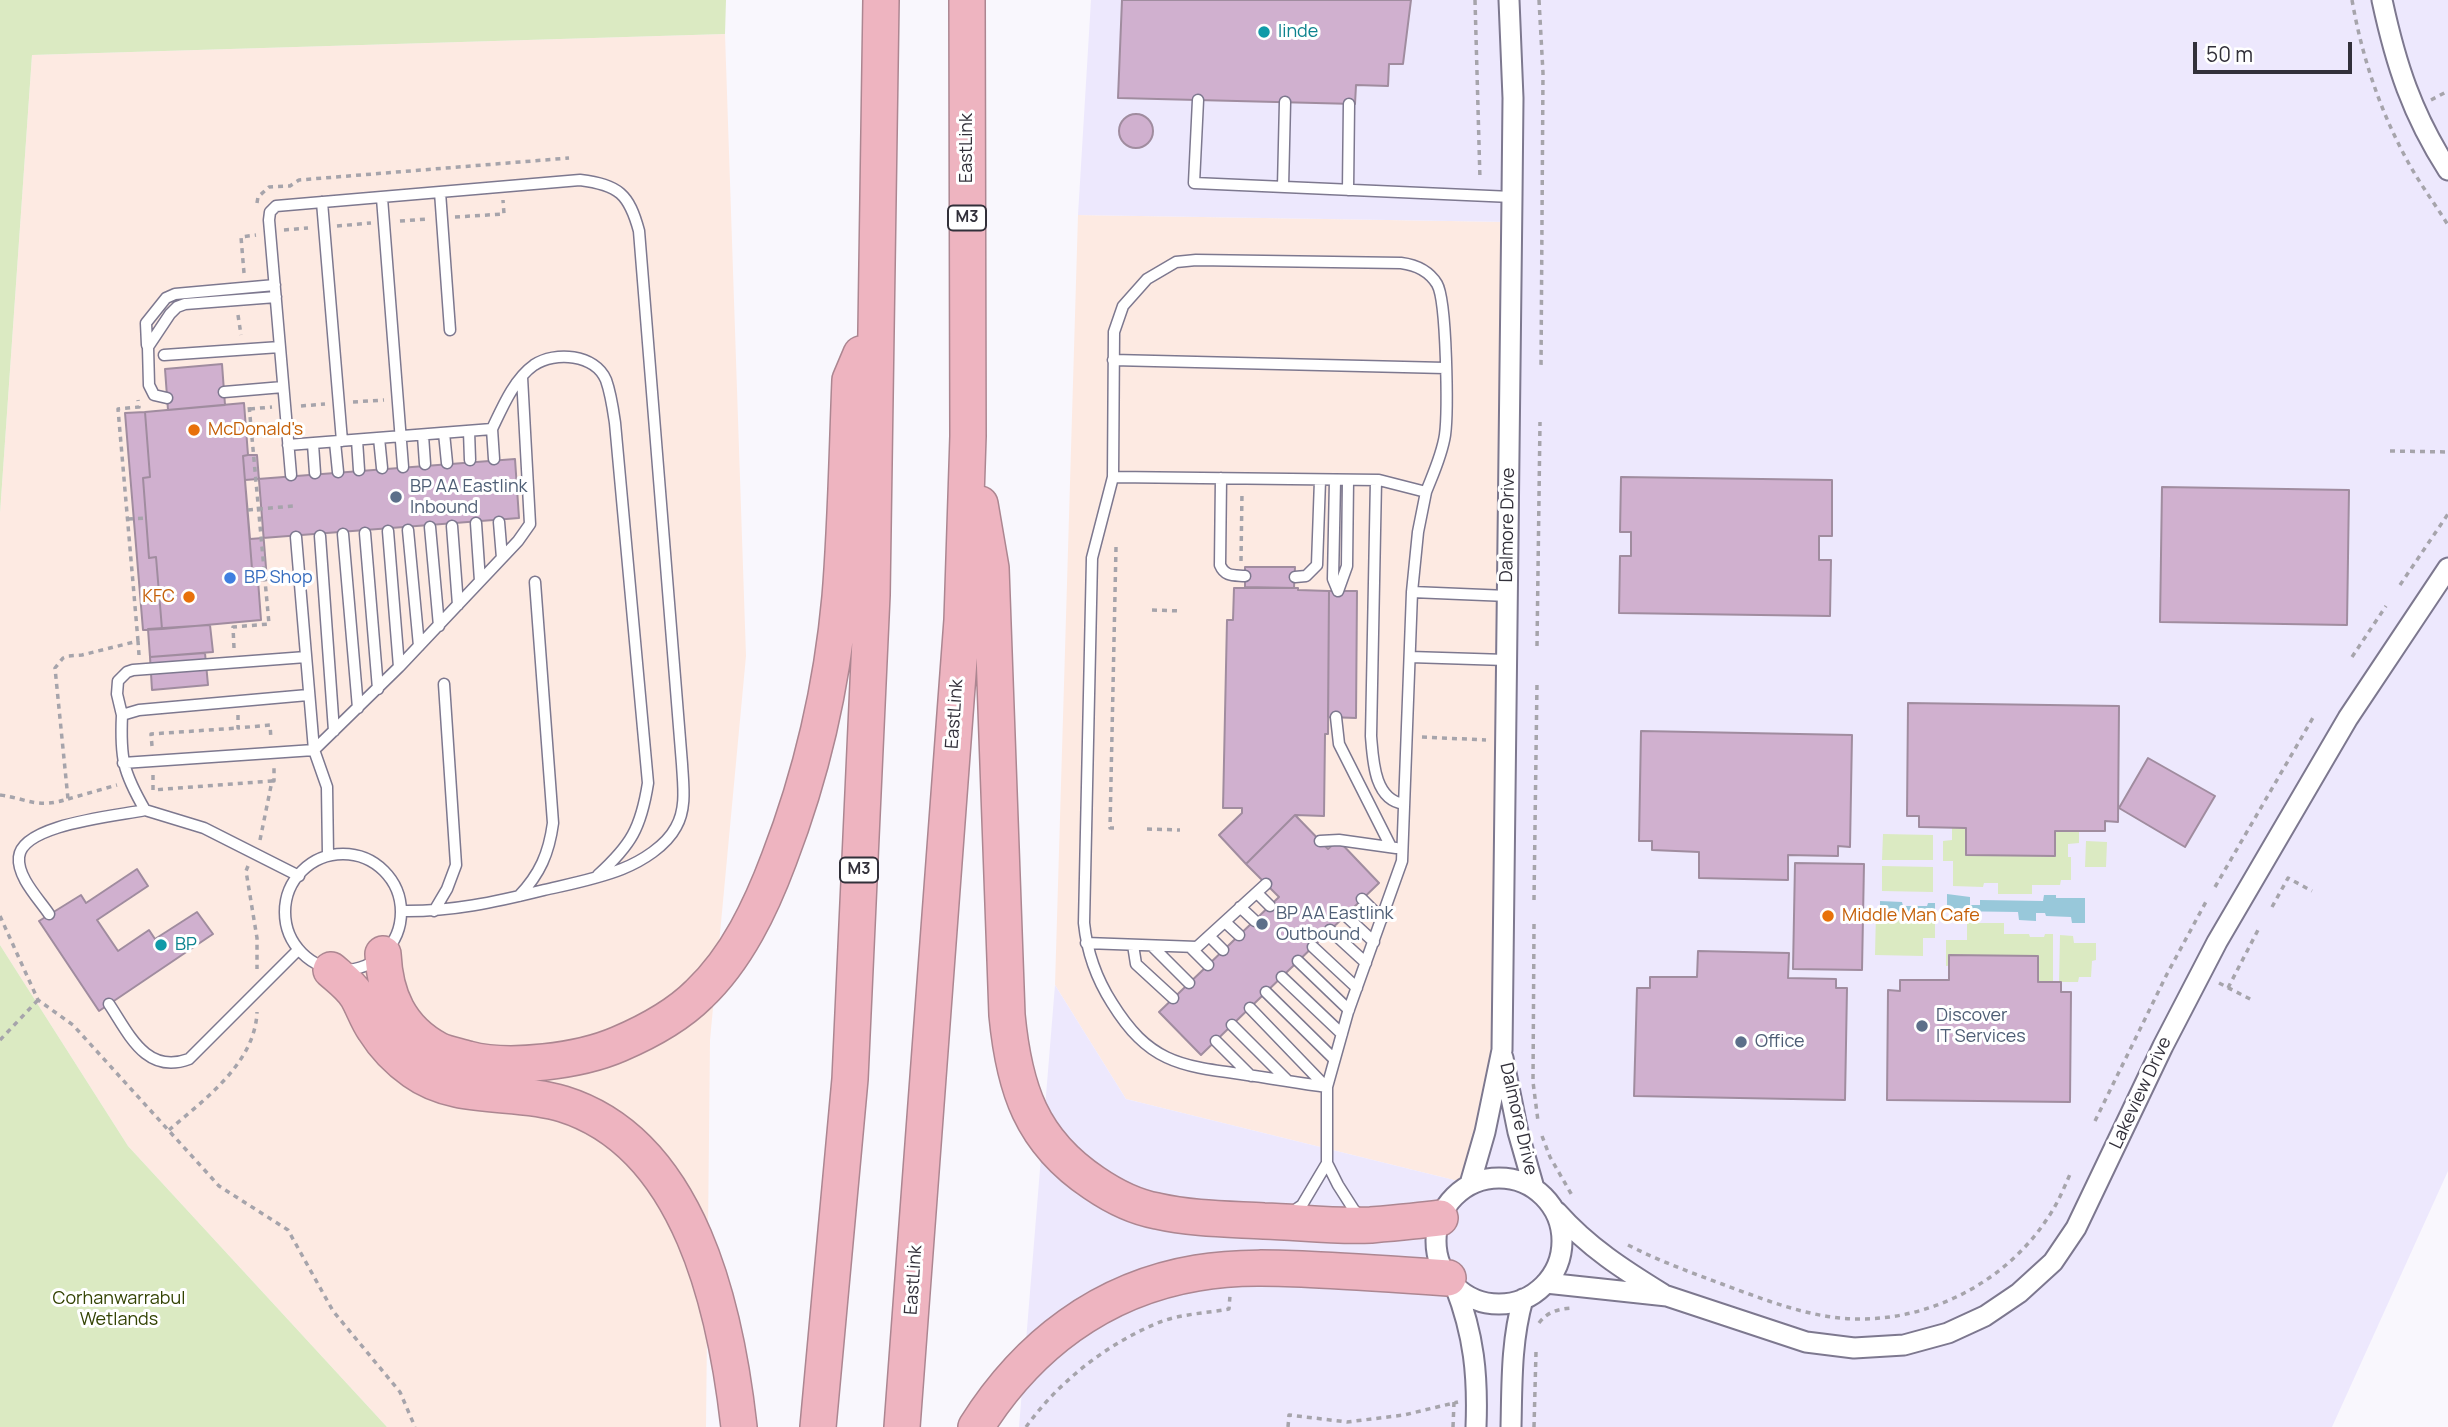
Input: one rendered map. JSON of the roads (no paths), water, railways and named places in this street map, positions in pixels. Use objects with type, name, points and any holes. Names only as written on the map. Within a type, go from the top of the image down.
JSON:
[{"type":"highway","name":"M3","points":[[818,1427],[850,1079],[872,595],[881,0]]},
{"type":"highway","name":"EastLink","points":[[902,1427],[962,620],[968,436],[967,0]]},
{"type":"highway","points":[[383,954],[384,977],[394,1009],[417,1035],[439,1051],[476,1061],[521,1063],[565,1060],[605,1050],[642,1034],[671,1016],[698,995],[716,975],[755,917],[774,874],[799,798],[824,704],[840,597],[850,380],[877,312]]},
{"type":"highway","points":[[968,436],[992,568],[1007,1015],[1014,1067],[1028,1107],[1054,1151],[1069,1165],[1111,1194],[1154,1211],[1184,1216],[1371,1225],[1440,1218]]},
{"type":"highway","points":[[331,970],[346,982],[357,996],[373,1028],[392,1053],[415,1072],[440,1084],[467,1091],[562,1104],[609,1126],[638,1149],[679,1203],[699,1253],[719,1310],[733,1369],[739,1427]]},
{"type":"highway","points":[[976,1427],[1005,1384],[1035,1353],[1076,1320],[1130,1293],[1163,1282],[1196,1273],[1284,1268],[1451,1282]]},
{"type":"street","name":"Dalmore Drive","points":[[1470,1184],[1485,1132],[1502,1050],[1513,98],[1509,0]]},
{"type":"street","points":[[2382,0],[2404,84],[2428,136],[2448,170]]},
{"type":"street","name":"Lakeview Drive","points":[[1546,1283],[1667,1297],[1806,1342],[1879,1348],[1929,1339],[1966,1325],[2002,1305],[2035,1280],[2066,1244],[2085,1212],[2163,1046],[2217,942],[2348,718],[2448,568]]},
{"type":"street","name":"Dalmore Drive","points":[[1502,1050],[1518,1132],[1534,1188]]},
{"type":"street","points":[[1451,1282],[1469,1297],[1487,1303],[1505,1304],[1523,1299],[1546,1283],[1561,1253],[1560,1228],[1551,1205],[1534,1188],[1519,1181],[1486,1179],[1470,1184],[1457,1193],[1440,1218],[1436,1249],[1440,1264],[1466,1315],[1472,1339],[1476,1365],[1476,1427]]},
{"type":"street","name":"Lakeview Drive","points":[[1551,1205],[1578,1235],[1605,1258],[1667,1297]]},
{"type":"street","points":[[1511,1427],[1513,1343],[1523,1299]]},
{"type":"lane","points":[[1198,100],[1195,183],[1512,197]]},
{"type":"lane","points":[[1283,187],[1285,102]]},
{"type":"lane","points":[[1348,190],[1349,104]]},
{"type":"lane","points":[[291,475],[270,225],[270,212],[276,206],[580,180],[599,183],[621,193],[633,207],[639,231],[682,764],[682,814],[675,829],[664,842],[624,869],[485,905],[434,911],[401,911]]},
{"type":"lane","points":[[440,192],[450,330]]},
{"type":"lane","points":[[382,198],[403,467]]},
{"type":"lane","points":[[322,202],[339,442],[338,472]]},
{"type":"lane","points":[[1327,1087],[1192,1068],[1147,1046],[1125,1023],[1107,996],[1086,943],[1084,923],[1092,558],[1113,477],[1114,332],[1123,306],[1147,279],[1176,262],[1401,263],[1431,275],[1443,301],[1447,414],[1445,437],[1426,492],[1418,532],[1412,592],[1403,849],[1399,872],[1349,1010],[1327,1087],[1327,1163],[1354,1210],[1371,1225]]},
{"type":"lane","points":[[167,398],[154,395],[149,385],[146,323],[166,298],[175,293],[275,285]]},
{"type":"lane","points":[[148,346],[177,307],[185,304],[276,297]]},
{"type":"lane","points":[[164,355],[280,346]]},
{"type":"lane","points":[[494,458],[492,429],[522,377],[533,366],[558,357],[578,358],[593,365],[605,378],[615,423],[648,783],[643,815],[627,846],[595,878]]},
{"type":"lane","points":[[1113,360],[1445,368]]},
{"type":"lane","points":[[123,763],[314,750],[378,689],[502,558],[530,524],[522,377]]},
{"type":"lane","points":[[224,393],[283,387]]},
{"type":"lane","points":[[288,445],[492,429]]},
{"type":"lane","points":[[469,431],[470,460]]},
{"type":"lane","points":[[444,433],[447,463]]},
{"type":"lane","points":[[423,435],[425,464]]},
{"type":"lane","points":[[379,438],[382,468]]},
{"type":"lane","points":[[357,440],[359,470]]},
{"type":"lane","points":[[313,444],[315,473]]},
{"type":"lane","points":[[1113,477],[1376,480],[1426,492]]},
{"type":"lane","points":[[1221,478],[1220,565],[1225,573],[1232,576],[1243,573]]},
{"type":"lane","points":[[1295,577],[1306,576],[1317,565],[1320,480]]},
{"type":"lane","points":[[1335,480],[1333,579],[1338,591],[1347,566],[1348,480]]},
{"type":"lane","points":[[1376,480],[1371,736],[1374,766],[1379,782],[1390,799],[1405,804]]},
{"type":"lane","points":[[499,522],[502,558]]},
{"type":"lane","points":[[476,523],[480,581]]},
{"type":"lane","points":[[452,526],[458,605]]},
{"type":"lane","points":[[430,527],[439,626]]},
{"type":"lane","points":[[408,530],[419,646]]},
{"type":"lane","points":[[388,531],[399,667]]},
{"type":"lane","points":[[365,533],[378,689]]},
{"type":"lane","points":[[343,534],[358,708]]},
{"type":"lane","points":[[320,536],[334,731]]},
{"type":"lane","points":[[296,537],[314,750],[327,786],[328,855]]},
{"type":"lane","points":[[519,896],[540,871],[550,844],[553,822],[535,582]]},
{"type":"lane","points":[[1412,592],[1507,596]]},
{"type":"lane","points":[[145,810],[129,782],[123,763],[122,715],[117,694],[118,681],[127,672],[306,657]]},
{"type":"lane","points":[[1409,657],[1506,660]]},
{"type":"lane","points":[[434,911],[447,889],[456,865],[444,684]]},
{"type":"lane","points":[[122,715],[139,710],[308,695]]},
{"type":"lane","points":[[1336,717],[1339,744],[1391,847]]},
{"type":"lane","points":[[49,914],[23,874],[19,856],[27,841],[47,830],[145,810],[204,828],[299,876]]},
{"type":"lane","points":[[1320,841],[1339,839],[1403,849]]},
{"type":"lane","points":[[349,854],[369,860],[386,872],[397,890],[401,911],[397,934],[383,954],[368,965],[350,970],[331,970],[313,963],[298,950],[286,916],[289,898],[308,864],[328,855],[349,854]]},
{"type":"lane","points":[[1086,943],[1197,947],[1266,884]]},
{"type":"lane","points":[[1257,893],[1270,906]]},
{"type":"lane","points":[[1362,899],[1382,919]]},
{"type":"lane","points":[[1240,907],[1255,921]]},
{"type":"lane","points":[[1345,915],[1374,942]]},
{"type":"lane","points":[[1225,922],[1239,935]]},
{"type":"lane","points":[[1330,930],[1366,963]]},
{"type":"lane","points":[[1209,936],[1223,950]]},
{"type":"lane","points":[[1133,945],[1136,964],[1173,998]]},
{"type":"lane","points":[[1152,946],[1189,983]]},
{"type":"lane","points":[[1190,947],[1208,965]]},
{"type":"lane","points":[[1313,947],[1357,988]]},
{"type":"lane","points":[[109,1004],[139,1049],[157,1062],[176,1064],[189,1059],[298,950]]},
{"type":"lane","points":[[1297,961],[1349,1010]]},
{"type":"lane","points":[[1282,977],[1342,1034]]},
{"type":"lane","points":[[1266,992],[1335,1059]]},
{"type":"lane","points":[[1250,1008],[1327,1087]]},
{"type":"lane","points":[[1232,1025],[1288,1081]]},
{"type":"lane","points":[[1216,1041],[1252,1076]]},
{"type":"lane","points":[[1280,1221],[1302,1205],[1327,1163]]},
{"type":"water","points":[[1947,894],[1970,897],[1970,905],[1980,905],[1980,900],[2043,901],[2044,895],[2056,895],[2056,898],[2085,898],[2085,923],[2072,923],[2071,917],[2046,916],[2045,913],[2036,913],[2036,921],[2019,920],[2018,912],[1947,911]]},
{"type":"water","points":[[1880,901],[1902,902],[1903,906],[1927,906],[1928,903],[1935,903],[1935,911],[1925,911],[1925,916],[1889,915],[1888,912],[1880,912]]},
{"type":"place","name":"linde","points":[[1264,32]]},
{"type":"place","name":"McDonald's","points":[[194,430]]},
{"type":"place","name":"BP AA Eastlink Inbound","points":[[396,497]]},
{"type":"place","name":"BP Shop","points":[[230,578]]},
{"type":"place","name":"KFC","points":[[189,597]]},
{"type":"place","name":"Middle Man Cafe","points":[[1828,916]]},
{"type":"place","name":"BP AA Eastlink Outbound","points":[[1262,924]]},
{"type":"place","name":"BP","points":[[161,945]]},
{"type":"place","name":"Discover IT Services","points":[[1922,1026]]},
{"type":"place","name":"Office","points":[[1741,1042]]},
{"type":"park label","name":"Corhanwarrabul Wetlands","points":[[119,1309]]}]
